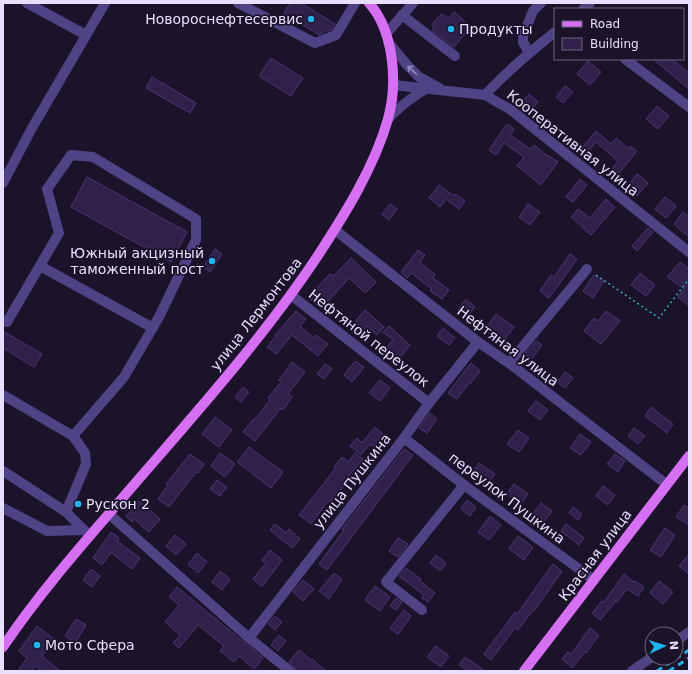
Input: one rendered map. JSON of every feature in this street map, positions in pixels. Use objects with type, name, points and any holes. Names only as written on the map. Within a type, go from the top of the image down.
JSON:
[{"type":"main road","points":[[369,3],[380,20],[387,38],[392,63],[393,85]]},
{"type":"main road","name":"улица Лермонтова","points":[[3,647],[87,533],[109,514],[251,346],[291,295],[335,230],[357,191],[376,152],[392,104],[393,85]]},
{"type":"main road","name":"Красная улица","points":[[524,671],[689,456]]},
{"type":"street","points":[[27,3],[86,35]]},
{"type":"street","points":[[3,183],[32,128],[105,3]]},
{"type":"street","points":[[238,3],[316,43],[336,35],[355,3]]},
{"type":"street","points":[[413,3],[387,38],[408,66],[419,77],[443,90]]},
{"type":"street","points":[[529,53],[523,42],[523,36],[533,11],[541,3]]},
{"type":"street","points":[[402,16],[455,56]]},
{"type":"street","points":[[485,96],[495,84],[554,33]]},
{"type":"street","points":[[626,60],[689,107]]},
{"type":"street","name":"Кооперативная улица","points":[[393,85],[485,96],[511,110],[689,252]]},
{"type":"street","points":[[388,119],[406,101],[427,88]]},
{"type":"street","points":[[3,320],[7,322],[59,233],[47,189],[71,155],[93,156],[196,219],[196,240],[153,328],[124,377],[73,436]]},
{"type":"street","name":"Нефтяная улица","points":[[335,230],[478,342],[509,363],[666,484]]},
{"type":"street","points":[[40,266],[153,328]]},
{"type":"street","points":[[509,363],[587,269]]},
{"type":"street","name":"Нефтяной переулок","points":[[291,295],[429,403]]},
{"type":"street","name":"улица Пушкина","points":[[249,638],[404,438],[429,403],[478,342]]},
{"type":"street","points":[[3,396],[73,436],[85,453],[86,464],[66,512]]},
{"type":"street","name":"переулок Пушкина","points":[[404,438],[464,485],[594,580]]},
{"type":"street","points":[[3,471],[66,512],[87,533]]},
{"type":"street","points":[[422,610],[386,582],[464,485]]},
{"type":"street","points":[[3,508],[47,530],[87,533]]},
{"type":"street","points":[[109,514],[249,638],[290,671]]},
{"type":"street","points":[[632,671],[644,663]]},
{"type":"path","points":[[587,269],[659,318],[689,279]]},
{"type":"building","name":"Новороснефтесервис","points":[[290,3],[301,3],[335,24],[332,30],[325,30],[319,35],[284,13]]},
{"type":"building","name":"Продукты","points":[[454,12],[471,27],[454,47],[433,31],[433,23],[441,14],[449,18]]},
{"type":"building","points":[[271,58],[303,78],[291,96],[259,76]]},
{"type":"building","points":[[654,60],[673,60],[689,73],[689,89]]},
{"type":"building","points":[[588,61],[601,72],[590,85],[577,74]]},
{"type":"building","points":[[152,77],[196,103],[190,113],[146,88]]},
{"type":"building","points":[[565,86],[573,92],[563,103],[556,97]]},
{"type":"building","points":[[529,94],[538,102],[529,113],[520,105]]},
{"type":"building","points":[[657,106],[669,116],[658,129],[646,119]]},
{"type":"building","points":[[507,124],[514,129],[510,135],[530,149],[534,145],[558,162],[541,185],[517,166],[524,157],[504,143],[496,155],[489,150]]},
{"type":"building","points":[[596,131],[611,144],[616,138],[629,149],[630,146],[637,151],[615,178],[609,173],[618,161],[596,142],[585,156],[579,151]]},
{"type":"building","points":[[637,174],[648,183],[637,196],[627,187]]},
{"type":"building","points":[[87,177],[187,232],[171,262],[71,207]]},
{"type":"building","points":[[580,179],[587,185],[573,202],[566,197]]},
{"type":"building","points":[[439,185],[454,196],[455,194],[465,201],[459,209],[446,199],[440,207],[429,198]]},
{"type":"building","points":[[665,197],[676,206],[666,218],[655,209]]},
{"type":"building","points":[[606,199],[615,207],[591,235],[571,217],[578,209],[590,218]]},
{"type":"building","points":[[390,204],[397,209],[389,220],[382,214]]},
{"type":"building","points":[[528,204],[540,212],[530,225],[519,217]]},
{"type":"building","points":[[683,212],[689,217],[689,237],[674,224]]},
{"type":"building","points":[[648,228],[653,232],[637,251],[632,246]]},
{"type":"building","name":"Южный акцизный таможенный пост","points":[[215,249],[222,254],[210,272],[203,267]]},
{"type":"building","points":[[418,250],[425,255],[420,262],[435,275],[433,278],[449,290],[442,299],[430,291],[432,289],[411,273],[407,278],[401,272]]},
{"type":"building","points":[[570,254],[577,259],[549,298],[540,291],[551,275],[554,277]]},
{"type":"building","points":[[351,258],[376,282],[365,293],[349,278],[321,309],[308,297],[330,274],[333,276]]},
{"type":"building","points":[[680,262],[689,269],[689,306],[678,297],[684,289],[667,277]]},
{"type":"building","points":[[640,273],[655,285],[646,296],[631,285]]},
{"type":"building","points":[[594,275],[604,281],[593,298],[583,291]]},
{"type":"building","points":[[466,299],[475,307],[466,317],[458,309]]},
{"type":"building","points":[[365,310],[384,327],[377,335],[367,326],[359,336],[349,329]]},
{"type":"building","points":[[296,311],[306,319],[300,326],[314,338],[316,335],[328,344],[318,356],[292,335],[276,354],[267,347],[276,336],[275,335]]},
{"type":"building","points":[[606,311],[620,321],[601,344],[584,331],[594,318],[598,321]]},
{"type":"building","points":[[496,314],[514,327],[502,343],[485,330]]},
{"type":"building","points":[[389,326],[410,345],[397,361],[384,350],[393,340],[383,332]]},
{"type":"building","points":[[443,328],[455,338],[449,345],[437,336]]},
{"type":"building","points":[[3,331],[42,354],[34,367],[3,348]]},
{"type":"building","points":[[536,341],[542,345],[529,363],[522,357]]},
{"type":"building","points":[[355,361],[364,367],[352,382],[344,375]]},
{"type":"building","points":[[292,362],[305,372],[288,394],[292,397],[283,410],[281,408],[255,441],[243,432],[270,400],[268,398],[281,382],[279,380]]},
{"type":"building","points":[[471,363],[480,371],[457,399],[448,393]]},
{"type":"building","points":[[325,364],[332,369],[324,379],[317,374]]},
{"type":"building","points":[[565,372],[573,378],[565,388],[557,382]]},
{"type":"building","points":[[380,380],[390,388],[380,401],[369,393]]},
{"type":"building","points":[[243,387],[249,392],[241,402],[235,397]]},
{"type":"building","points":[[536,401],[548,410],[540,420],[528,411]]},
{"type":"building","points":[[651,407],[673,424],[667,433],[645,416]]},
{"type":"building","points":[[430,413],[437,419],[427,433],[419,428]]},
{"type":"building","points":[[215,417],[232,430],[219,447],[202,434]]},
{"type":"building","points":[[375,427],[384,435],[374,447],[370,444],[361,455],[350,446],[357,438],[362,443]]},
{"type":"building","points":[[634,428],[645,436],[638,444],[628,436]]},
{"type":"building","points":[[518,430],[529,438],[519,452],[507,444]]},
{"type":"building","points":[[580,434],[591,442],[581,455],[570,448]]},
{"type":"building","points":[[249,447],[283,472],[271,488],[237,462]]},
{"type":"building","points":[[404,449],[413,455],[327,570],[319,564],[344,530],[342,529]]},
{"type":"building","points":[[220,453],[235,464],[225,477],[211,466]]},
{"type":"building","points":[[355,453],[363,459],[342,484],[344,486],[330,502],[328,501],[311,524],[299,515],[335,469],[334,467],[342,457],[348,462]]},
{"type":"building","points":[[190,454],[204,464],[169,507],[158,499],[168,485],[166,484]]},
{"type":"building","points":[[615,454],[625,461],[618,472],[607,464]]},
{"type":"building","points":[[479,463],[495,474],[486,486],[470,475]]},
{"type":"building","points":[[217,480],[227,487],[220,496],[210,489]]},
{"type":"building","points":[[514,484],[528,494],[521,504],[507,494]]},
{"type":"building","points":[[603,486],[615,495],[608,505],[596,496]]},
{"type":"building","points":[[467,500],[476,507],[470,516],[461,509]]},
{"type":"building","points":[[139,501],[160,519],[149,532],[134,519],[132,522],[126,516]]},
{"type":"building","points":[[541,503],[552,511],[544,522],[533,514]]},
{"type":"building","points":[[684,505],[689,508],[689,525],[676,517]]},
{"type":"building","points":[[573,507],[582,514],[578,520],[569,513]]},
{"type":"building","points":[[490,516],[501,525],[489,540],[478,532]]},
{"type":"building","points":[[275,524],[286,533],[289,529],[300,539],[292,548],[270,530]]},
{"type":"building","points":[[566,524],[584,538],[579,545],[561,531]]},
{"type":"building","points":[[665,528],[675,535],[661,557],[650,550]]},
{"type":"building","points":[[111,532],[119,538],[117,541],[140,558],[132,569],[111,552],[102,565],[93,558]]},
{"type":"building","points":[[175,535],[186,544],[176,555],[166,546]]},
{"type":"building","points":[[518,536],[533,547],[524,560],[509,549]]},
{"type":"building","points":[[398,538],[408,544],[398,557],[389,551]]},
{"type":"building","points":[[270,550],[282,560],[262,587],[253,579],[266,563],[262,560]]},
{"type":"building","points":[[197,553],[207,562],[198,573],[188,564]]},
{"type":"building","points":[[689,554],[689,574],[679,566]]},
{"type":"building","points":[[436,555],[446,563],[440,571],[430,563]]},
{"type":"building","points":[[553,564],[562,571],[535,610],[533,610],[518,630],[515,628],[491,660],[484,654],[515,612],[517,614]]},
{"type":"building","points":[[406,568],[421,579],[419,580],[435,593],[428,602],[422,598],[424,595],[399,576]]},
{"type":"building","points":[[91,569],[100,576],[92,587],[83,580]]},
{"type":"building","points":[[220,571],[230,579],[222,590],[212,582]]},
{"type":"building","points":[[334,573],[342,579],[329,599],[319,591]]},
{"type":"building","points":[[624,574],[634,582],[635,581],[644,587],[638,596],[627,589],[600,620],[592,613],[602,601],[604,602]]},
{"type":"building","points":[[303,580],[314,589],[303,601],[293,592]]},
{"type":"building","points":[[659,581],[673,592],[663,604],[650,593]]},
{"type":"building","points":[[375,586],[390,597],[380,611],[365,600]]},
{"type":"building","points":[[177,587],[263,658],[254,669],[239,656],[234,662],[220,651],[224,646],[198,625],[179,648],[173,643],[180,635],[165,622],[179,605],[169,597]]},
{"type":"building","points":[[396,598],[402,602],[396,610],[390,606]]},
{"type":"building","points":[[404,610],[411,616],[398,634],[390,628]]},
{"type":"building","points":[[275,616],[282,622],[275,630],[268,624]]},
{"type":"building","points":[[76,619],[86,625],[75,643],[65,636]]},
{"type":"building","name":"Мото Сфера","points":[[37,626],[54,639],[42,656],[60,671],[42,671],[35,666],[31,671],[18,671],[27,658],[19,651]]},
{"type":"building","points":[[590,628],[599,635],[586,653],[585,652],[572,668],[562,659],[568,652],[571,654]]},
{"type":"building","points":[[279,635],[286,641],[278,651],[271,645]]},
{"type":"building","points":[[436,646],[449,656],[441,667],[427,657]]},
{"type":"building","points":[[299,650],[326,671],[296,671],[294,666],[289,662]]},
{"type":"building","points":[[465,657],[485,671],[468,671],[459,665]]},
{"type":"railway","points":[[657,671],[689,650]]},
{"type":"railway","points":[[669,671],[689,658]]},
{"type":"place","name":"Новороснефтесервис","points":[[311,19]]},
{"type":"place","name":"Продукты","points":[[451,29]]},
{"type":"place","name":"Южный акцизный таможенный пост","points":[[212,261]]},
{"type":"place","name":"Рускон 2","points":[[78,504]]},
{"type":"place","name":"Мото Сфера","points":[[37,645]]}]
